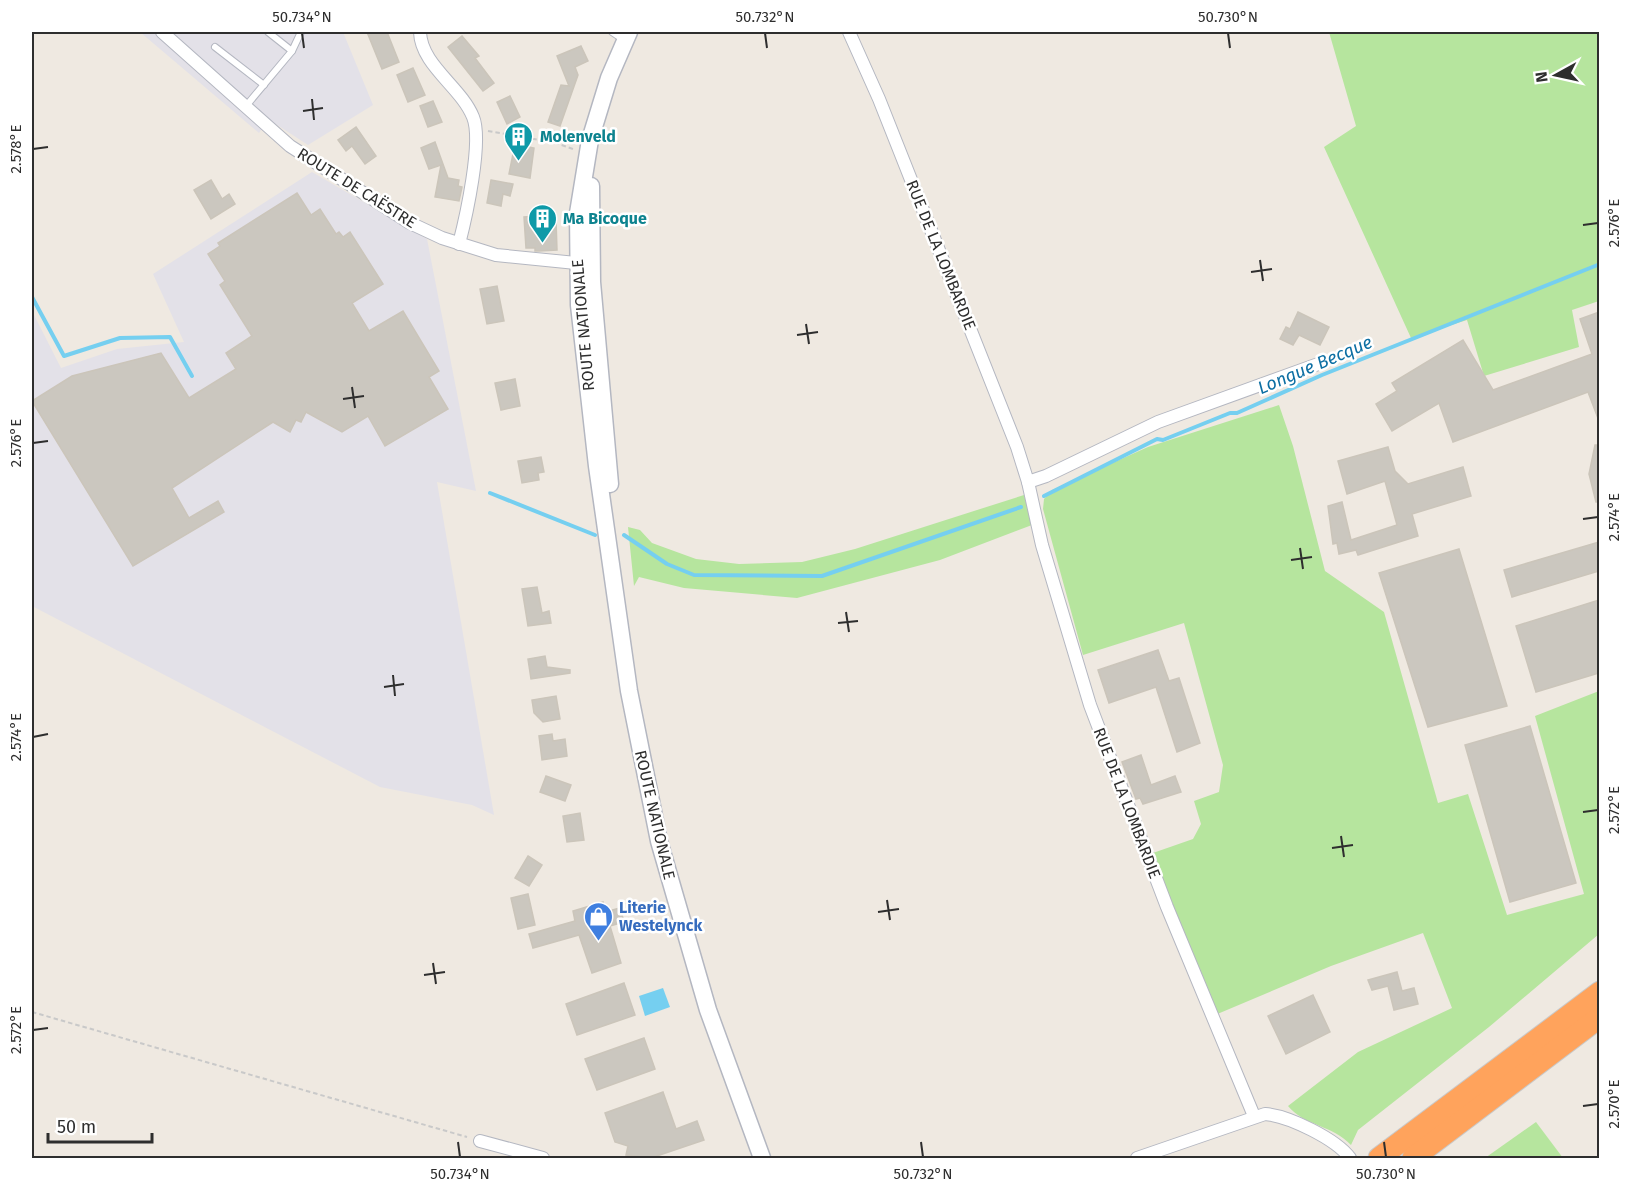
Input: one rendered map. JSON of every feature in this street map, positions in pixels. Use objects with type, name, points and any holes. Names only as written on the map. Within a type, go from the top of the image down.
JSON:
[{"type":"highway","points":[[1378,1158],[1599,992]]},
{"type":"highway","points":[[1413,1158],[1599,1017]]},
{"type":"street","name":"ROUTE DE CAËSTRE","points":[[162,32],[306,157],[401,218],[459,244],[506,257],[584,264]]},
{"type":"street","points":[[420,32],[424,48],[470,111],[476,129],[477,142],[459,244]]},
{"type":"street","name":"RUE DE LA LOMBARDIE","points":[[849,32],[884,110],[1013,436],[1028,482],[1042,545],[1090,705],[1167,907],[1254,1116]]},
{"type":"street","name":"ROUTE NATIONALE","points":[[622,34],[586,156],[579,198],[584,264],[607,436],[612,567],[629,691],[663,859],[714,1030],[762,1158]]},
{"type":"street","name":"ROUTE NATIONALE","points":[[584,264],[597,120]]},
{"type":"street","points":[[1028,482],[1046,476],[1158,422],[1321,363]]},
{"type":"street","points":[[1137,1158],[1254,1116],[1276,1116],[1329,1140],[1350,1158]]},
{"type":"street","points":[[480,1141],[543,1158]]},
{"type":"lane","points":[[268,32],[292,51]]},
{"type":"lane","points":[[245,106],[292,51],[301,32]]},
{"type":"lane","points":[[215,46],[264,86]]},
{"type":"path","points":[[476,129],[563,145],[586,156]]},
{"type":"path","points":[[32,1012],[480,1141]]},
{"type":"shaded area","points":[[140,32],[343,32],[373,105],[308,145],[268,119],[259,133]]},
{"type":"shaded area","points":[[312,172],[427,239],[476,491],[437,482],[494,815],[472,805],[380,787],[32,606],[32,311],[61,368],[117,349],[184,342],[153,274]]},
{"type":"green space","points":[[1329,32],[1599,32],[1599,301],[1572,310],[1579,347],[1484,376],[1467,320],[1411,338],[1324,147],[1356,126]]},
{"type":"green space","points":[[1279,405],[1293,446],[1325,571],[1384,612],[1438,803],[1468,794],[1507,915],[1584,894],[1535,716],[1599,691],[1599,934],[1489,1027],[1358,1130],[1351,1145],[1336,1134],[1302,1117],[1288,1106],[1358,1052],[1452,1008],[1423,933],[1331,966],[1215,1015],[1150,854],[1193,839],[1201,824],[1194,801],[1219,792],[1223,765],[1184,623],[1083,655],[1043,509],[1044,499],[1052,490],[1148,447]]},
{"type":"green space","points":[[1024,495],[1032,525],[940,560],[797,598],[684,588],[639,577],[634,586],[628,527],[640,530],[652,543],[696,559],[739,564],[802,562],[855,549]]},
{"type":"green space","points":[[1536,1122],[1563,1158],[1485,1158]]},
{"type":"water","points":[[663,988],[670,1007],[645,1016],[639,996]]},
{"type":"building","points":[[367,32],[387,32],[399,62],[382,69]]},
{"type":"building","points":[[462,36],[479,56],[475,58],[494,83],[483,91],[448,47]]},
{"type":"building","points":[[581,46],[588,61],[575,67],[578,75],[560,126],[548,122],[561,85],[569,86],[557,56]]},
{"type":"building","points":[[413,68],[425,95],[408,102],[397,75]]},
{"type":"building","points":[[510,96],[520,117],[507,124],[497,102]]},
{"type":"building","points":[[433,101],[442,122],[428,127],[420,106]]},
{"type":"building","points":[[356,127],[376,156],[365,164],[352,146],[346,151],[338,140]]},
{"type":"building","points":[[435,142],[448,178],[459,180],[458,186],[462,187],[459,201],[435,197],[441,165],[429,169],[421,148]]},
{"type":"building","name":"Molenveld","points":[[515,144],[534,148],[530,178],[509,174]]},
{"type":"building","points":[[211,180],[222,199],[229,194],[235,204],[211,219],[194,190]]},
{"type":"building","points":[[491,180],[513,184],[510,196],[503,194],[501,206],[487,203]]},
{"type":"building","points":[[297,193],[311,215],[320,209],[336,234],[339,232],[343,237],[350,232],[383,284],[352,303],[369,331],[403,311],[439,371],[429,377],[448,409],[385,446],[368,416],[342,432],[306,412],[301,422],[296,420],[290,432],[273,422],[172,488],[189,518],[218,501],[224,512],[133,566],[32,401],[72,376],[161,353],[189,398],[236,369],[226,353],[252,336],[220,285],[225,281],[208,254],[220,246],[218,243]]},
{"type":"building","points":[[547,215],[547,221],[556,220],[557,250],[535,251],[535,248],[526,248],[524,217]]},
{"type":"building","points":[[497,286],[504,321],[487,324],[480,289]]},
{"type":"building","points":[[1298,312],[1329,327],[1320,345],[1299,335],[1293,345],[1280,339],[1286,327],[1290,329]]},
{"type":"building","points":[[1599,312],[1599,421],[1588,392],[1453,442],[1439,403],[1392,431],[1376,404],[1397,391],[1392,383],[1463,340],[1493,390],[1592,354],[1580,319]]},
{"type":"building","points":[[515,379],[520,406],[501,410],[495,383]]},
{"type":"building","points":[[1595,445],[1599,445],[1599,502],[1596,502],[1589,474]]},
{"type":"building","points":[[1388,447],[1395,471],[1408,484],[1463,467],[1471,496],[1412,514],[1418,536],[1358,555],[1356,550],[1339,554],[1337,543],[1333,544],[1328,506],[1342,502],[1351,540],[1397,525],[1385,481],[1347,494],[1338,461]]},
{"type":"building","points":[[541,457],[544,472],[538,473],[539,480],[522,483],[518,461]]},
{"type":"building","points":[[1599,542],[1599,571],[1512,597],[1504,570]]},
{"type":"building","points":[[1459,549],[1507,706],[1428,727],[1379,573]]},
{"type":"building","points":[[537,587],[542,613],[549,611],[551,623],[528,626],[522,589]]},
{"type":"building","points":[[1599,600],[1599,673],[1536,692],[1516,626]]},
{"type":"building","points":[[1158,650],[1169,681],[1179,678],[1200,743],[1177,752],[1156,687],[1109,703],[1098,670]]},
{"type":"building","points":[[545,656],[547,667],[570,670],[570,673],[531,679],[528,659]]},
{"type":"building","points":[[556,696],[560,719],[543,722],[534,713],[532,700]]},
{"type":"building","points":[[1530,726],[1576,883],[1510,902],[1465,745]]},
{"type":"building","points":[[552,734],[553,741],[565,739],[567,756],[542,760],[539,736]]},
{"type":"building","points":[[1141,755],[1151,785],[1175,776],[1181,792],[1143,804],[1140,798],[1136,799],[1122,762]]},
{"type":"building","points":[[546,776],[571,785],[565,801],[540,792]]},
{"type":"building","points":[[580,813],[584,840],[567,842],[563,816]]},
{"type":"building","points":[[528,856],[542,865],[529,886],[515,878]]},
{"type":"building","points":[[528,894],[535,925],[518,929],[511,898]]},
{"type":"building","name":"Literie Westelynck","points":[[603,902],[605,912],[620,908],[624,922],[610,926],[621,963],[592,973],[579,935],[533,948],[529,934],[575,921],[573,911]]},
{"type":"building","points":[[1397,972],[1402,991],[1414,988],[1418,1004],[1394,1010],[1388,986],[1372,990],[1368,980]]},
{"type":"building","points":[[624,983],[635,1015],[577,1035],[566,1004]]},
{"type":"building","points":[[1313,995],[1330,1032],[1286,1054],[1268,1016]]},
{"type":"building","points":[[644,1038],[655,1069],[597,1090],[585,1059]]},
{"type":"building","points":[[663,1092],[676,1129],[697,1121],[704,1140],[651,1158],[626,1155],[628,1146],[615,1142],[605,1113]]},
{"type":"waterway","name":"Longue Becque","points":[[1044,496],[1157,439],[1163,440],[1230,413],[1237,413],[1322,375],[1600,264]]},
{"type":"waterway","name":"Longue Becque","points":[[32,297],[64,356],[120,338],[170,337],[192,376]]},
{"type":"waterway","name":"Longue Becque","points":[[490,493],[595,535]]},
{"type":"waterway","name":"Longue Becque","points":[[624,535],[667,564],[694,575],[822,576],[1021,507]]},
{"type":"place","name":"Molenveld","points":[[519,162]]},
{"type":"place","name":"Ma Bicoque","points":[[542,244]]},
{"type":"place","name":"Literie Westelynck","points":[[598,942]]}]
